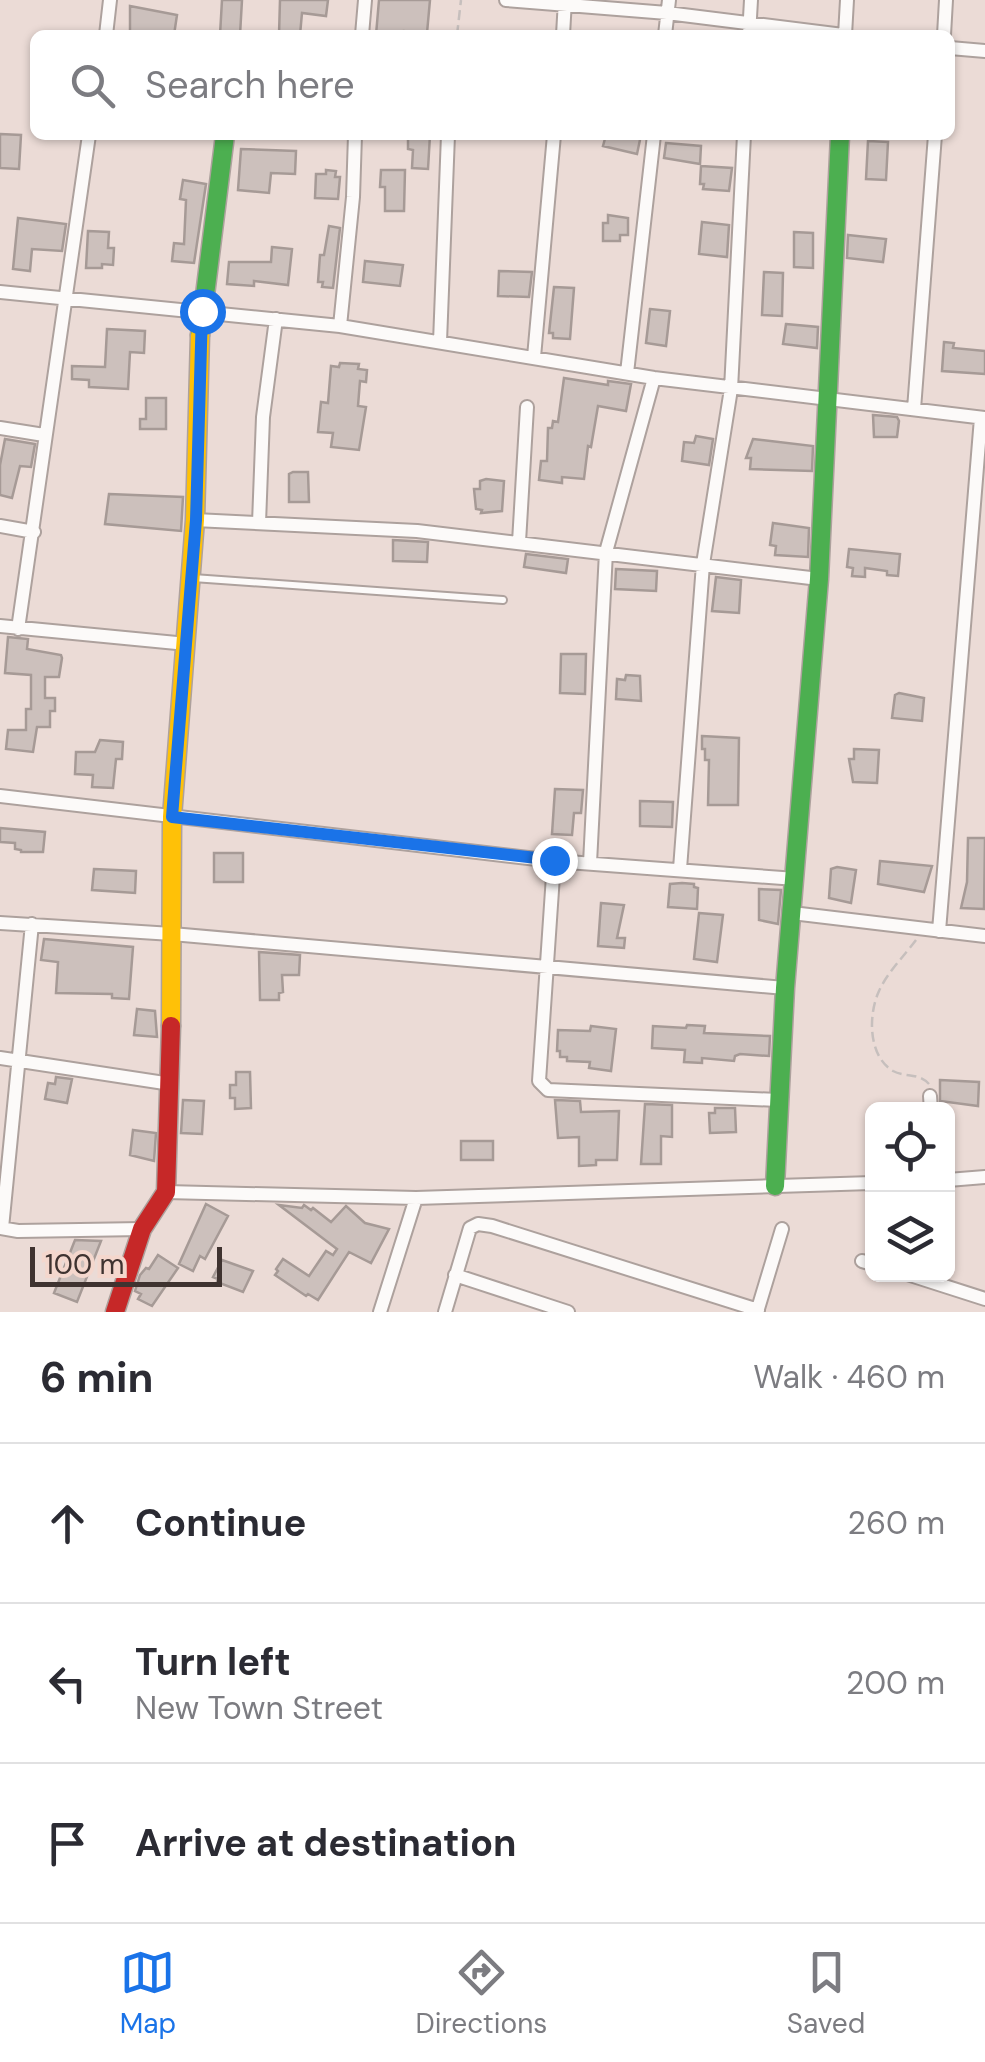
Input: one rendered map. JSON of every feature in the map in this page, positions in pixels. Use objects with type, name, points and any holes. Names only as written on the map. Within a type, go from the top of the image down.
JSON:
[{"type":"street","points":[[107,30],[110,0]]},
{"type":"street","points":[[362,30],[365,0]]},
{"type":"street","points":[[506,0],[668,6],[749,29],[751,0]]},
{"type":"street","points":[[844,30],[847,0]]},
{"type":"street","points":[[944,30],[946,0]]},
{"type":"street","points":[[562,30],[565,3]]},
{"type":"street","points":[[955,48],[985,51]]},
{"type":"street","points":[[18,628],[88,140]]},
{"type":"street","points":[[121,1310],[142,1229],[166,1192],[171,1084],[172,817],[196,520],[202,311],[224,140]]},
{"type":"street","points":[[340,326],[356,140]]},
{"type":"street","points":[[440,342],[448,140]]},
{"type":"street","points":[[534,357],[554,140]]},
{"type":"street","points":[[627,373],[653,140]]},
{"type":"street","points":[[680,869],[703,564],[731,389],[744,140]]},
{"type":"street","points":[[775,1186],[785,988],[819,579],[840,140]]},
{"type":"street","points":[[914,409],[934,140]]},
{"type":"street","points":[[0,292],[340,326],[654,378],[983,418],[939,931]]},
{"type":"street","points":[[259,523],[263,417],[276,319]]},
{"type":"street","points":[[590,863],[606,552],[654,378]]},
{"type":"street","points":[[519,542],[527,406]]},
{"type":"street","points":[[0,428],[44,435]]},
{"type":"street","points":[[196,520],[417,531],[819,579]]},
{"type":"street","points":[[0,526],[34,532]]},
{"type":"street","points":[[0,626],[187,644]]},
{"type":"street","points":[[0,796],[554,860],[796,879]]},
{"type":"street","points":[[554,860],[539,1081],[548,1090],[778,1100]]},
{"type":"street","points":[[792,913],[985,936]]},
{"type":"street","points":[[0,923],[172,934],[785,988]]},
{"type":"street","points":[[32,924],[1,1228],[142,1229]]},
{"type":"street","points":[[0,1058],[171,1084]]},
{"type":"street","points":[[955,1179],[985,1177]]},
{"type":"street","points":[[166,1192],[416,1198],[865,1183]]},
{"type":"street","points":[[380,1312],[416,1198]]},
{"type":"street","points":[[445,1312],[470,1228],[478,1224],[758,1311],[782,1229]]},
{"type":"street","points":[[456,1276],[568,1312]]},
{"type":"street","points":[[932,1282],[985,1299]]},
{"type":"lane","points":[[191,578],[504,600]]},
{"type":"path","points":[[459,30],[462,0]]},
{"type":"path","points":[[923,930],[880,987],[873,1004],[872,1028],[873,1043],[881,1060],[896,1072],[918,1075],[928,1081],[930,1102]]},
{"type":"building","points":[[222,0],[242,0],[240,30],[220,30]]},
{"type":"building","points":[[280,0],[328,0],[326,16],[302,13],[300,30],[279,30]]},
{"type":"building","points":[[379,0],[430,0],[427,30],[376,30]]},
{"type":"building","points":[[130,6],[177,15],[175,30],[130,30]]},
{"type":"building","points":[[0,134],[21,135],[19,169],[0,168]]},
{"type":"building","points":[[408,140],[430,140],[428,169],[412,168],[413,150],[408,149]]},
{"type":"building","points":[[605,140],[640,140],[637,154],[603,146]]},
{"type":"building","points":[[868,141],[888,142],[886,180],[866,179]]},
{"type":"building","points":[[666,143],[701,146],[700,164],[664,158]]},
{"type":"building","points":[[241,149],[296,151],[295,174],[271,173],[269,193],[238,190]]},
{"type":"building","points":[[701,166],[732,168],[729,191],[703,189]]},
{"type":"building","points":[[326,170],[336,171],[335,177],[340,177],[338,199],[315,198],[316,174],[326,174]]},
{"type":"building","points":[[381,170],[405,170],[404,211],[385,211]]},
{"type":"building","points":[[183,180],[206,184],[194,263],[172,261],[174,243],[184,244],[186,200],[180,199]]},
{"type":"building","points":[[608,215],[628,218],[628,235],[620,235],[620,241],[603,241],[603,223],[608,223]]},
{"type":"building","points":[[18,218],[66,224],[62,251],[32,249],[30,271],[13,269]]},
{"type":"building","points":[[702,222],[729,225],[727,257],[699,254]]},
{"type":"building","points":[[329,226],[340,228],[333,288],[322,287],[323,282],[318,282],[320,255],[324,255]]},
{"type":"building","points":[[88,231],[109,232],[108,248],[114,248],[113,265],[86,268]]},
{"type":"building","points":[[794,232],[813,233],[813,268],[794,267]]},
{"type":"building","points":[[848,235],[886,239],[883,262],[847,258]]},
{"type":"building","points":[[272,247],[292,249],[288,285],[254,281],[254,286],[227,284],[229,262],[271,262]]},
{"type":"building","points":[[365,261],[403,265],[400,286],[363,282]]},
{"type":"building","points":[[499,271],[532,272],[529,297],[498,296]]},
{"type":"building","points":[[764,272],[783,273],[782,316],[762,315]]},
{"type":"building","points":[[554,287],[574,288],[570,339],[553,338],[553,333],[549,333]]},
{"type":"building","points":[[650,309],[670,311],[666,346],[646,343]]},
{"type":"building","points":[[786,324],[818,327],[817,348],[783,344]]},
{"type":"building","points":[[107,329],[145,331],[144,353],[130,352],[128,389],[89,387],[89,380],[72,379],[72,366],[105,367]]},
{"type":"building","points":[[944,342],[954,343],[953,348],[985,351],[985,374],[942,371]]},
{"type":"building","points":[[340,363],[359,364],[358,369],[367,370],[366,382],[360,381],[358,406],[366,407],[359,450],[331,447],[333,433],[318,432],[321,402],[328,403],[331,366],[339,367]]},
{"type":"building","points":[[564,378],[608,385],[608,381],[631,384],[626,411],[598,406],[584,479],[562,477],[562,483],[539,480],[541,461],[547,461],[548,428],[552,428],[553,421],[558,422]]},
{"type":"building","points":[[146,398],[166,398],[166,429],[140,429],[140,419],[146,419]]},
{"type":"building","points":[[873,415],[897,417],[897,437],[874,437]]},
{"type":"building","points":[[696,436],[713,439],[709,465],[682,461],[684,442],[694,443]]},
{"type":"building","points":[[5,439],[35,444],[31,467],[20,466],[12,498],[0,495]]},
{"type":"building","points":[[753,439],[813,446],[812,471],[750,469],[751,458],[746,458]]},
{"type":"building","points":[[308,472],[309,502],[289,502],[289,474]]},
{"type":"building","points":[[480,481],[504,481],[502,511],[481,513],[476,509],[474,489],[480,489]]},
{"type":"building","points":[[109,494],[183,497],[181,531],[105,524]]},
{"type":"building","points":[[773,523],[809,528],[808,557],[775,555],[776,546],[770,545]]},
{"type":"building","points":[[393,540],[428,542],[427,562],[393,561]]},
{"type":"building","points":[[849,549],[900,554],[898,576],[865,568],[865,577],[852,576],[853,568],[847,567]]},
{"type":"building","points":[[526,554],[568,559],[566,573],[524,567]]},
{"type":"building","points":[[616,569],[657,571],[656,591],[615,589]]},
{"type":"building","points":[[716,577],[741,580],[739,613],[712,611]]},
{"type":"building","points":[[8,637],[28,639],[27,649],[62,658],[59,677],[45,677],[45,698],[55,698],[55,711],[50,711],[50,727],[37,727],[33,752],[6,749],[8,730],[26,730],[26,709],[31,709],[31,675],[5,673]]},
{"type":"building","points":[[561,654],[586,654],[585,694],[560,693]]},
{"type":"building","points":[[626,675],[640,676],[641,701],[616,699],[617,679],[625,680]]},
{"type":"building","points":[[895,695],[924,698],[922,721],[892,718]]},
{"type":"building","points":[[702,736],[739,738],[738,805],[708,805],[709,760],[705,760]]},
{"type":"building","points":[[100,740],[123,742],[122,759],[116,759],[113,788],[92,787],[93,775],[75,774],[76,752],[95,752]]},
{"type":"building","points":[[854,749],[879,750],[877,783],[853,782],[849,759],[854,759]]},
{"type":"building","points":[[555,789],[583,790],[581,813],[574,813],[572,835],[552,834]]},
{"type":"building","points":[[640,801],[673,802],[672,827],[640,826]]},
{"type":"building","points":[[0,828],[45,832],[43,852],[21,852],[15,849],[15,843],[0,842]]},
{"type":"building","points":[[968,838],[985,838],[984,909],[961,908],[967,882]]},
{"type":"building","points":[[214,853],[243,853],[243,882],[214,882]]},
{"type":"building","points":[[880,861],[932,866],[924,892],[878,884]]},
{"type":"building","points":[[94,869],[136,871],[135,893],[92,890]]},
{"type":"building","points":[[831,869],[856,870],[851,903],[829,898]]},
{"type":"building","points":[[670,884],[698,888],[697,909],[668,907]]},
{"type":"building","points":[[759,889],[781,890],[778,924],[759,920]]},
{"type":"building","points":[[601,903],[624,905],[617,938],[625,938],[624,948],[598,946]]},
{"type":"building","points":[[699,913],[723,915],[717,962],[694,959]]},
{"type":"building","points":[[44,939],[133,947],[129,999],[112,998],[112,994],[56,993],[58,962],[41,960]]},
{"type":"building","points":[[259,952],[300,955],[299,975],[282,975],[283,992],[279,993],[279,1000],[260,1000]]},
{"type":"building","points":[[137,1009],[155,1011],[157,1037],[134,1035]]},
{"type":"building","points":[[591,1026],[616,1029],[611,1071],[589,1068],[590,1062],[567,1061],[557,1051],[558,1030],[590,1031]]},
{"type":"building","points":[[653,1026],[705,1026],[704,1033],[770,1036],[769,1056],[740,1054],[734,1061],[702,1058],[702,1063],[684,1062],[685,1050],[652,1048]]},
{"type":"building","points":[[236,1072],[250,1072],[251,1108],[235,1109],[235,1098],[230,1098]]},
{"type":"building","points":[[56,1077],[72,1079],[67,1103],[45,1099],[48,1083],[55,1084]]},
{"type":"building","points":[[940,1080],[979,1082],[978,1106],[940,1101]]},
{"type":"building","points":[[183,1100],[204,1101],[202,1134],[181,1133]]},
{"type":"building","points":[[555,1100],[580,1101],[581,1112],[619,1111],[617,1160],[596,1160],[596,1165],[579,1166],[579,1137],[558,1138]]},
{"type":"building","points":[[645,1104],[672,1105],[672,1137],[661,1136],[661,1164],[641,1164]]},
{"type":"building","points":[[715,1108],[735,1108],[736,1132],[710,1133],[709,1113],[715,1113]]},
{"type":"building","points":[[133,1130],[156,1133],[154,1161],[130,1155]]},
{"type":"building","points":[[461,1141],[493,1141],[493,1160],[461,1160]]},
{"type":"building","points":[[206,1204],[228,1216],[205,1259],[200,1256],[193,1271],[179,1264]]},
{"type":"building","points":[[279,1205],[304,1205],[331,1222],[346,1206],[365,1223],[389,1229],[371,1263],[349,1252],[318,1300],[275,1275],[276,1269],[283,1259],[309,1276],[326,1251],[333,1255],[337,1249]]},
{"type":"building","points":[[75,1240],[101,1241],[77,1302],[54,1293]]},
{"type":"building","points":[[158,1255],[178,1268],[152,1306],[138,1299],[141,1294],[135,1291],[140,1275]]},
{"type":"building","points":[[222,1260],[253,1271],[243,1292],[213,1277]]},
{"type":"traffic: fast","points":[[200,335],[224,140]]},
{"type":"traffic: fast","points":[[775,1186],[785,988],[819,579],[840,140]]},
{"type":"traffic: slow","points":[[171,1026],[172,817],[195,520],[200,335]]},
{"type":"traffic: jam","points":[[115,1312],[142,1229],[166,1192],[171,1026]]},
{"type":"route","points":[[202,311],[196,520],[172,817],[554,860]]}]
